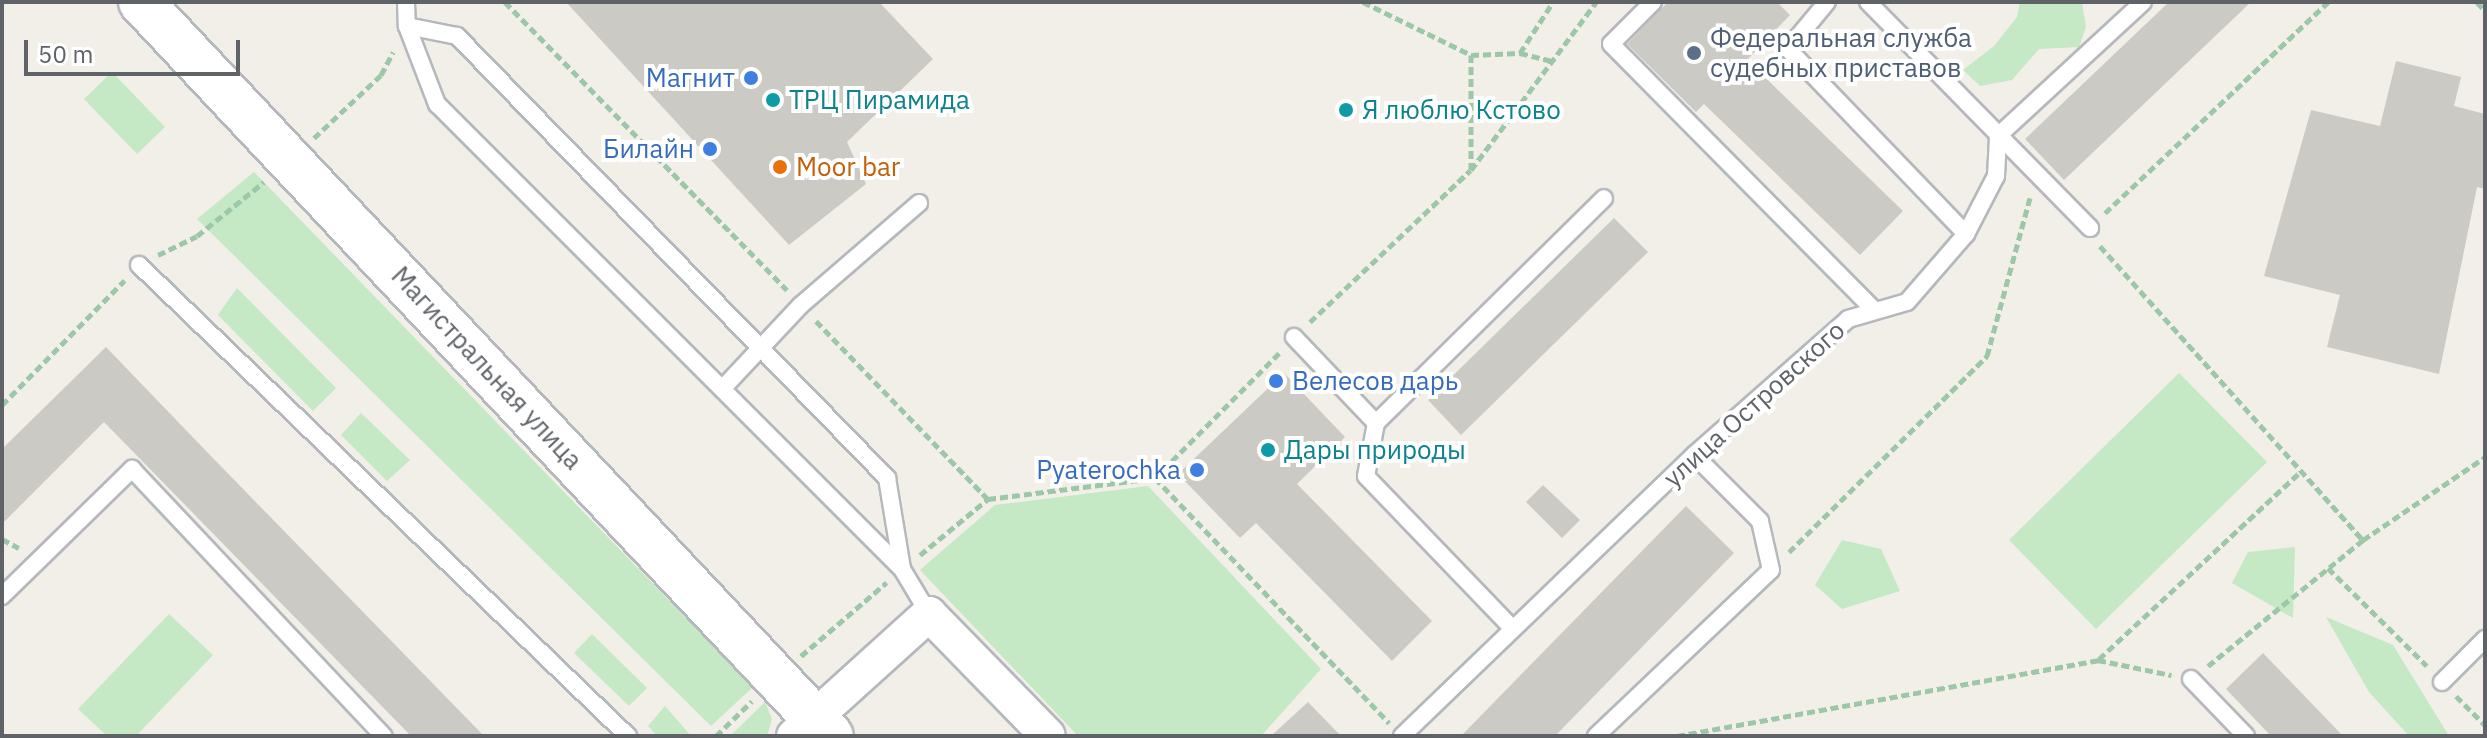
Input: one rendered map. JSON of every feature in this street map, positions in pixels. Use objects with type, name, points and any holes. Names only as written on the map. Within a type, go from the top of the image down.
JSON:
[{"type":"main road","name":"Магистральная улица","points":[[141,2],[292,159],[776,678],[813,730]]},
{"type":"street","points":[[813,730],[929,614],[1048,736]]},
{"type":"lane","points":[[406,2],[407,26],[437,104],[902,569],[929,614]]},
{"type":"lane","points":[[1653,2],[1611,44],[1875,311]]},
{"type":"lane","points":[[1827,2],[1788,49],[1966,234]]},
{"type":"lane","points":[[1868,2],[2090,228]]},
{"type":"lane","points":[[1998,136],[2143,2]]},
{"type":"lane","points":[[407,26],[457,36],[887,478],[902,569]]},
{"type":"lane","name":"улица Островского","points":[[1402,736],[1694,455],[1848,319],[1907,302],[1966,234],[1996,176],[1998,136]]},
{"type":"lane","points":[[1513,629],[1366,476],[1376,423],[1604,198]]},
{"type":"lane","points":[[722,389],[801,305],[919,203]]},
{"type":"lane","points":[[139,265],[628,736]]},
{"type":"lane","points":[[1294,337],[1376,423]]},
{"type":"lane","points":[[1596,736],[1771,570],[1760,521],[1694,455]]},
{"type":"lane","points":[[2,596],[132,469],[384,736]]},
{"type":"lane","points":[[2442,682],[2485,639]]},
{"type":"lane","points":[[2191,679],[2246,736]]},
{"type":"path","points":[[505,2],[988,499]]},
{"type":"path","points":[[1363,2],[1471,55],[1520,53],[1552,61]]},
{"type":"path","points":[[1520,53],[1553,2]]},
{"type":"path","points":[[716,736],[776,678],[988,499],[1155,478],[1294,337],[1471,170],[1596,2]]},
{"type":"path","points":[[2328,2],[2090,228],[2109,261],[2363,540]]},
{"type":"path","points":[[2477,2],[2485,11]]},
{"type":"path","points":[[2,405],[139,265],[197,236],[292,159],[381,75],[407,26]]},
{"type":"path","points":[[1471,55],[1471,170]]},
{"type":"path","points":[[1771,570],[1987,356],[2036,174]]},
{"type":"path","points":[[1677,736],[2098,660],[2191,679],[2363,540],[2485,457]]},
{"type":"path","points":[[2098,660],[2301,471]]},
{"type":"path","points":[[1155,478],[1402,736]]},
{"type":"path","points":[[2328,568],[2485,725]]},
{"type":"green space","points":[[2020,2],[2082,2],[2086,27],[2079,47],[2039,49],[2012,80],[1980,86],[1963,70],[1994,46],[2017,17]]},
{"type":"green space","points":[[112,72],[165,127],[137,154],[84,99]]},
{"type":"green space","points":[[254,172],[753,687],[711,726],[197,219]]},
{"type":"green space","points":[[237,288],[336,388],[313,411],[218,315]]},
{"type":"green space","points":[[2179,373],[2267,462],[2096,629],[2009,540]]},
{"type":"green space","points":[[361,413],[410,460],[387,481],[341,435]]},
{"type":"green space","points":[[1148,486],[1321,669],[1261,736],[1078,736],[920,570],[995,505]]},
{"type":"green space","points":[[1842,540],[1881,549],[1900,591],[1842,609],[1815,585]]},
{"type":"green space","points":[[2295,547],[2293,618],[2232,583],[2248,552]]},
{"type":"green space","points":[[169,614],[213,655],[136,736],[107,736],[78,709]]},
{"type":"green space","points":[[2326,617],[2393,645],[2449,736],[2409,736],[2369,692]]},
{"type":"green space","points":[[592,634],[647,688],[629,706],[574,653]]},
{"type":"green space","points":[[765,702],[772,719],[767,736],[730,736]]},
{"type":"green space","points":[[665,706],[691,736],[657,736],[648,726]]},
{"type":"building","name":"ТРЦ Пирамида","points":[[566,2],[879,2],[933,59],[847,142],[866,184],[789,245]]},
{"type":"building","points":[[1668,2],[1777,2],[1790,15],[1747,60],[1903,211],[1860,255],[1704,104],[1696,112],[1627,44]]},
{"type":"building","points":[[2169,2],[2251,2],[2064,180],[2025,139]]},
{"type":"building","points":[[2396,61],[2461,77],[2454,106],[2485,114],[2485,189],[2477,187],[2439,374],[2327,347],[2340,295],[2264,276],[2311,110],[2380,126]]},
{"type":"building","points":[[1614,218],[1648,252],[1461,435],[1428,400]]},
{"type":"building","points":[[106,347],[484,736],[411,736],[104,422],[2,524],[2,449]]},
{"type":"building","points":[[1284,373],[1345,437],[1297,484],[1432,621],[1392,661],[1256,523],[1240,538],[1178,474]]},
{"type":"building","points":[[1543,485],[1580,520],[1562,538],[1526,502]]},
{"type":"building","points":[[1686,506],[1734,553],[1555,736],[1461,736]]},
{"type":"building","points":[[2263,653],[2343,736],[2271,736],[2226,689]]},
{"type":"building","points":[[1308,702],[1341,736],[1271,736]]},
{"type":"place","name":"Федеральная служба судебных приставов","points":[[1694,53]]},
{"type":"place","name":"Магнит","points":[[751,78]]},
{"type":"place","name":"ТРЦ Пирамида","points":[[773,100]]},
{"type":"place","name":"Я люблю Кстово","points":[[1346,110]]},
{"type":"place","name":"Билайн","points":[[710,149]]},
{"type":"place","name":"Moor bar","points":[[780,167]]},
{"type":"place","name":"Велесов дарь","points":[[1276,381]]},
{"type":"place","name":"Дары природы","points":[[1268,450]]},
{"type":"place","name":"Pyaterochka","points":[[1197,470]]}]
